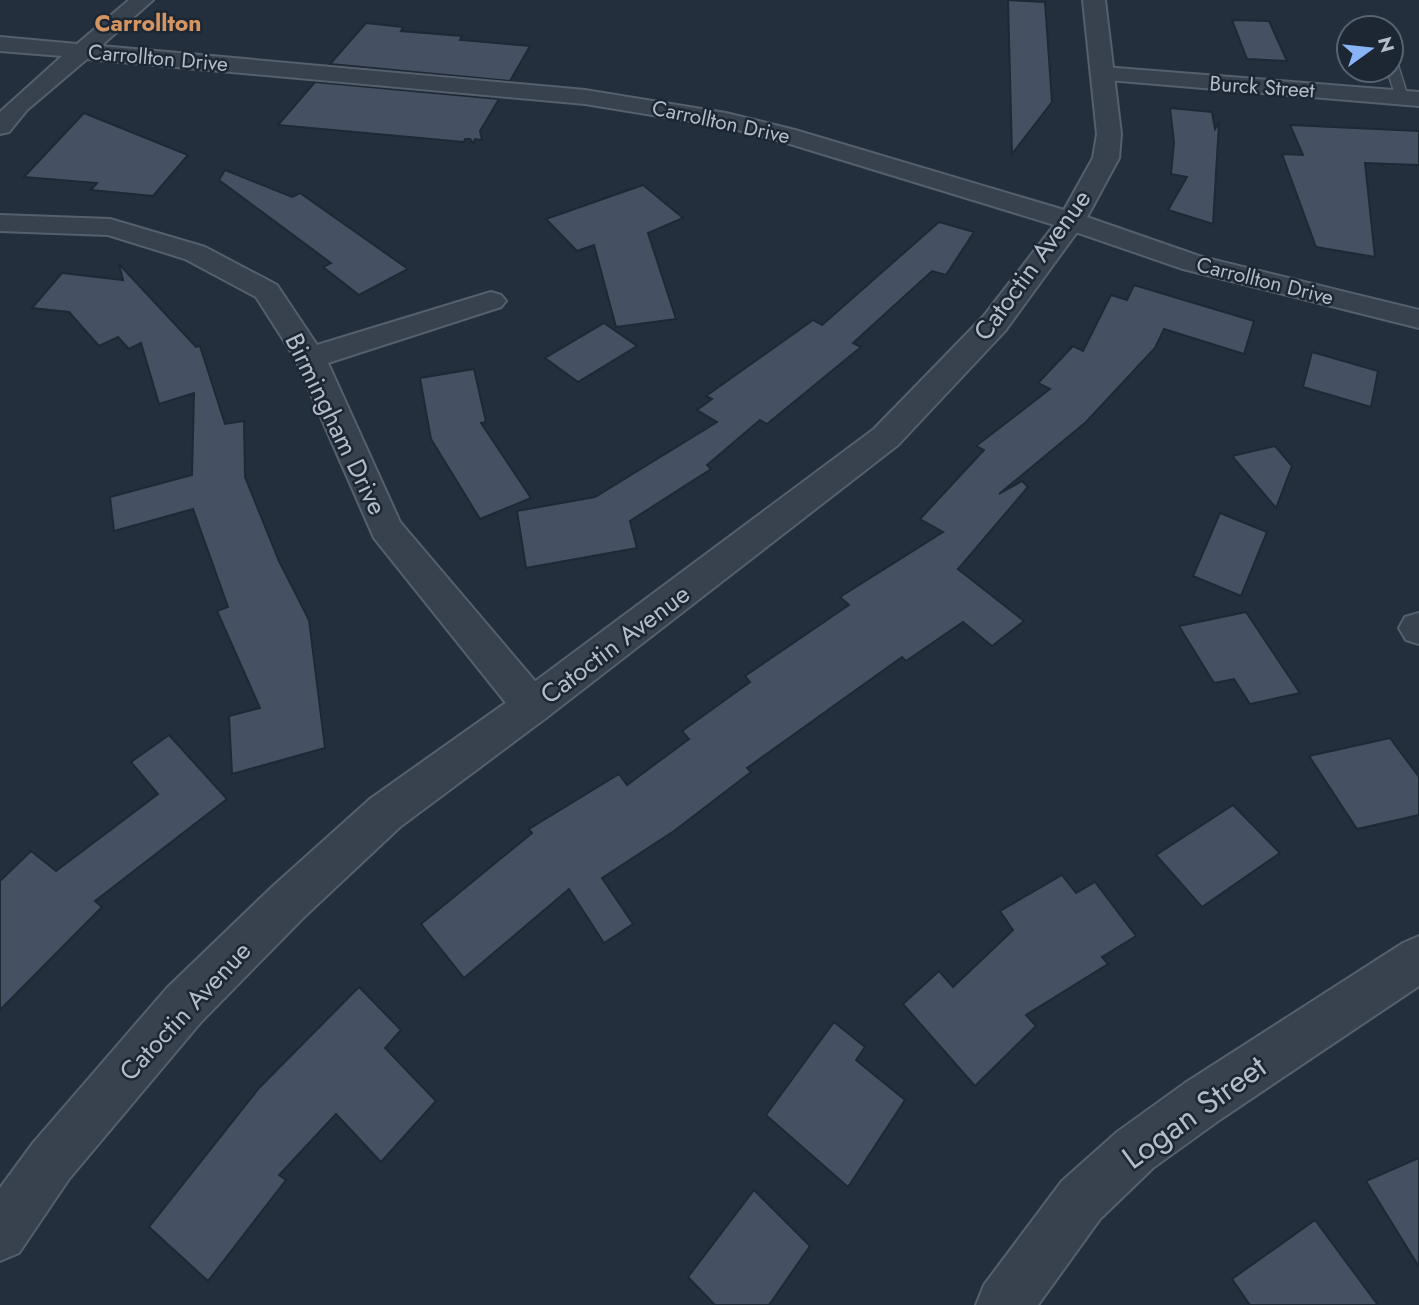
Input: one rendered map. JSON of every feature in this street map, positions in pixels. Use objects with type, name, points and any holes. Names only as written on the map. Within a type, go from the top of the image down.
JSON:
[{"type":"street","points":[[0,127],[19,105],[142,0]]},
{"type":"street","name":"Catoctin Avenue","points":[[0,1234],[51,1161],[184,1006],[288,902],[385,813],[532,706],[886,437],[994,324],[1071,220],[1106,158],[1109,134],[1094,0]]},
{"type":"street","name":"Carrollton Drive","points":[[0,44],[585,97],[645,105],[786,135],[1071,220],[1193,263],[1419,319]]},
{"type":"street","name":"Burck Street","points":[[1104,75],[1410,98]]},
{"type":"street","name":"Birmingham Drive","points":[[0,223],[110,227],[195,253],[267,292],[310,358],[386,529],[532,706]]},
{"type":"street","points":[[310,358],[491,301]]},
{"type":"street","name":"Logan Street","points":[[1004,1305],[1081,1200],[1135,1150],[1203,1101],[1419,958]]},
{"type":"building","points":[[1008,0],[1045,2],[1052,102],[1012,154]]},
{"type":"building","points":[[1232,20],[1269,21],[1287,61],[1247,59]]},
{"type":"building","points":[[366,23],[403,27],[401,31],[462,36],[460,40],[530,46],[510,81],[330,64]]},
{"type":"building","points":[[315,82],[499,99],[480,131],[482,140],[475,139],[473,143],[470,139],[465,139],[464,142],[278,125]]},
{"type":"building","points":[[1170,108],[1212,112],[1215,129],[1219,123],[1213,224],[1168,210],[1187,177],[1171,174],[1174,142]]},
{"type":"building","points":[[84,113],[188,155],[153,196],[91,190],[97,183],[24,177]]},
{"type":"building","points":[[1290,125],[1419,131],[1419,165],[1365,163],[1375,257],[1316,247],[1282,154],[1303,155]]},
{"type":"building","points":[[225,170],[292,197],[300,193],[408,269],[359,295],[323,267],[331,263],[219,180]]},
{"type":"building","points":[[643,185],[683,218],[648,233],[676,319],[616,327],[594,245],[577,251],[546,219]]},
{"type":"building","points":[[939,222],[974,232],[946,275],[932,271],[853,343],[861,347],[767,424],[760,420],[707,465],[711,469],[630,521],[637,548],[526,568],[517,511],[595,497],[717,422],[697,410],[712,399],[706,396],[813,320],[822,325]]},
{"type":"building","points":[[119,264],[196,347],[200,346],[225,424],[244,421],[245,477],[279,561],[309,620],[325,748],[232,774],[229,716],[260,708],[217,611],[228,607],[193,509],[114,531],[110,497],[192,475],[194,393],[159,404],[141,343],[129,349],[118,337],[99,346],[69,312],[32,308],[62,273],[123,280]]},
{"type":"building","points":[[1134,285],[1254,321],[1244,354],[1164,329],[1155,348],[1086,422],[999,494],[1022,481],[1028,487],[958,569],[1024,621],[992,646],[963,622],[906,661],[902,657],[747,768],[751,772],[674,831],[602,878],[633,924],[604,943],[569,889],[464,978],[421,924],[532,833],[529,829],[619,774],[627,785],[689,739],[682,731],[750,682],[745,676],[849,605],[840,597],[943,532],[920,519],[984,450],[976,446],[1050,389],[1038,383],[1073,346],[1083,351],[1111,295],[1127,300]]},
{"type":"building","points":[[604,323],[637,346],[578,382],[545,358]]},
{"type":"building","points":[[1312,352],[1378,371],[1371,407],[1303,387]]},
{"type":"building","points":[[474,369],[486,422],[481,423],[531,498],[480,519],[431,439],[420,378]]},
{"type":"building","points":[[1275,446],[1292,466],[1276,508],[1232,456]]},
{"type":"building","points":[[1220,513],[1267,532],[1241,596],[1193,576]]},
{"type":"building","points":[[1246,612],[1300,693],[1250,704],[1234,679],[1214,683],[1179,626]]},
{"type":"building","points":[[169,735],[227,799],[95,901],[102,907],[0,1010],[0,881],[31,851],[56,871],[158,794],[131,762]]},
{"type":"building","points":[[1390,738],[1419,777],[1419,815],[1357,829],[1309,756]]},
{"type":"building","points":[[1233,805],[1280,853],[1202,907],[1156,855]]},
{"type":"building","points":[[1062,875],[1076,893],[1095,882],[1136,936],[1102,957],[1108,964],[1026,1015],[1036,1026],[975,1086],[903,1004],[939,971],[953,987],[1013,930],[1000,911]]},
{"type":"building","points":[[359,987],[401,1030],[385,1048],[436,1101],[381,1162],[336,1114],[279,1175],[286,1180],[208,1281],[149,1227],[259,1088]]},
{"type":"building","points":[[834,1022],[865,1047],[856,1060],[905,1100],[848,1187],[766,1115]]},
{"type":"building","points":[[1419,1158],[1419,1267],[1366,1181]]},
{"type":"building","points":[[754,1190],[810,1246],[769,1305],[715,1305],[688,1277]]},
{"type":"building","points":[[1315,1220],[1378,1305],[1250,1305],[1232,1279]]},
{"type":"district","name":"Carrollton","points":[[148,23]]}]
